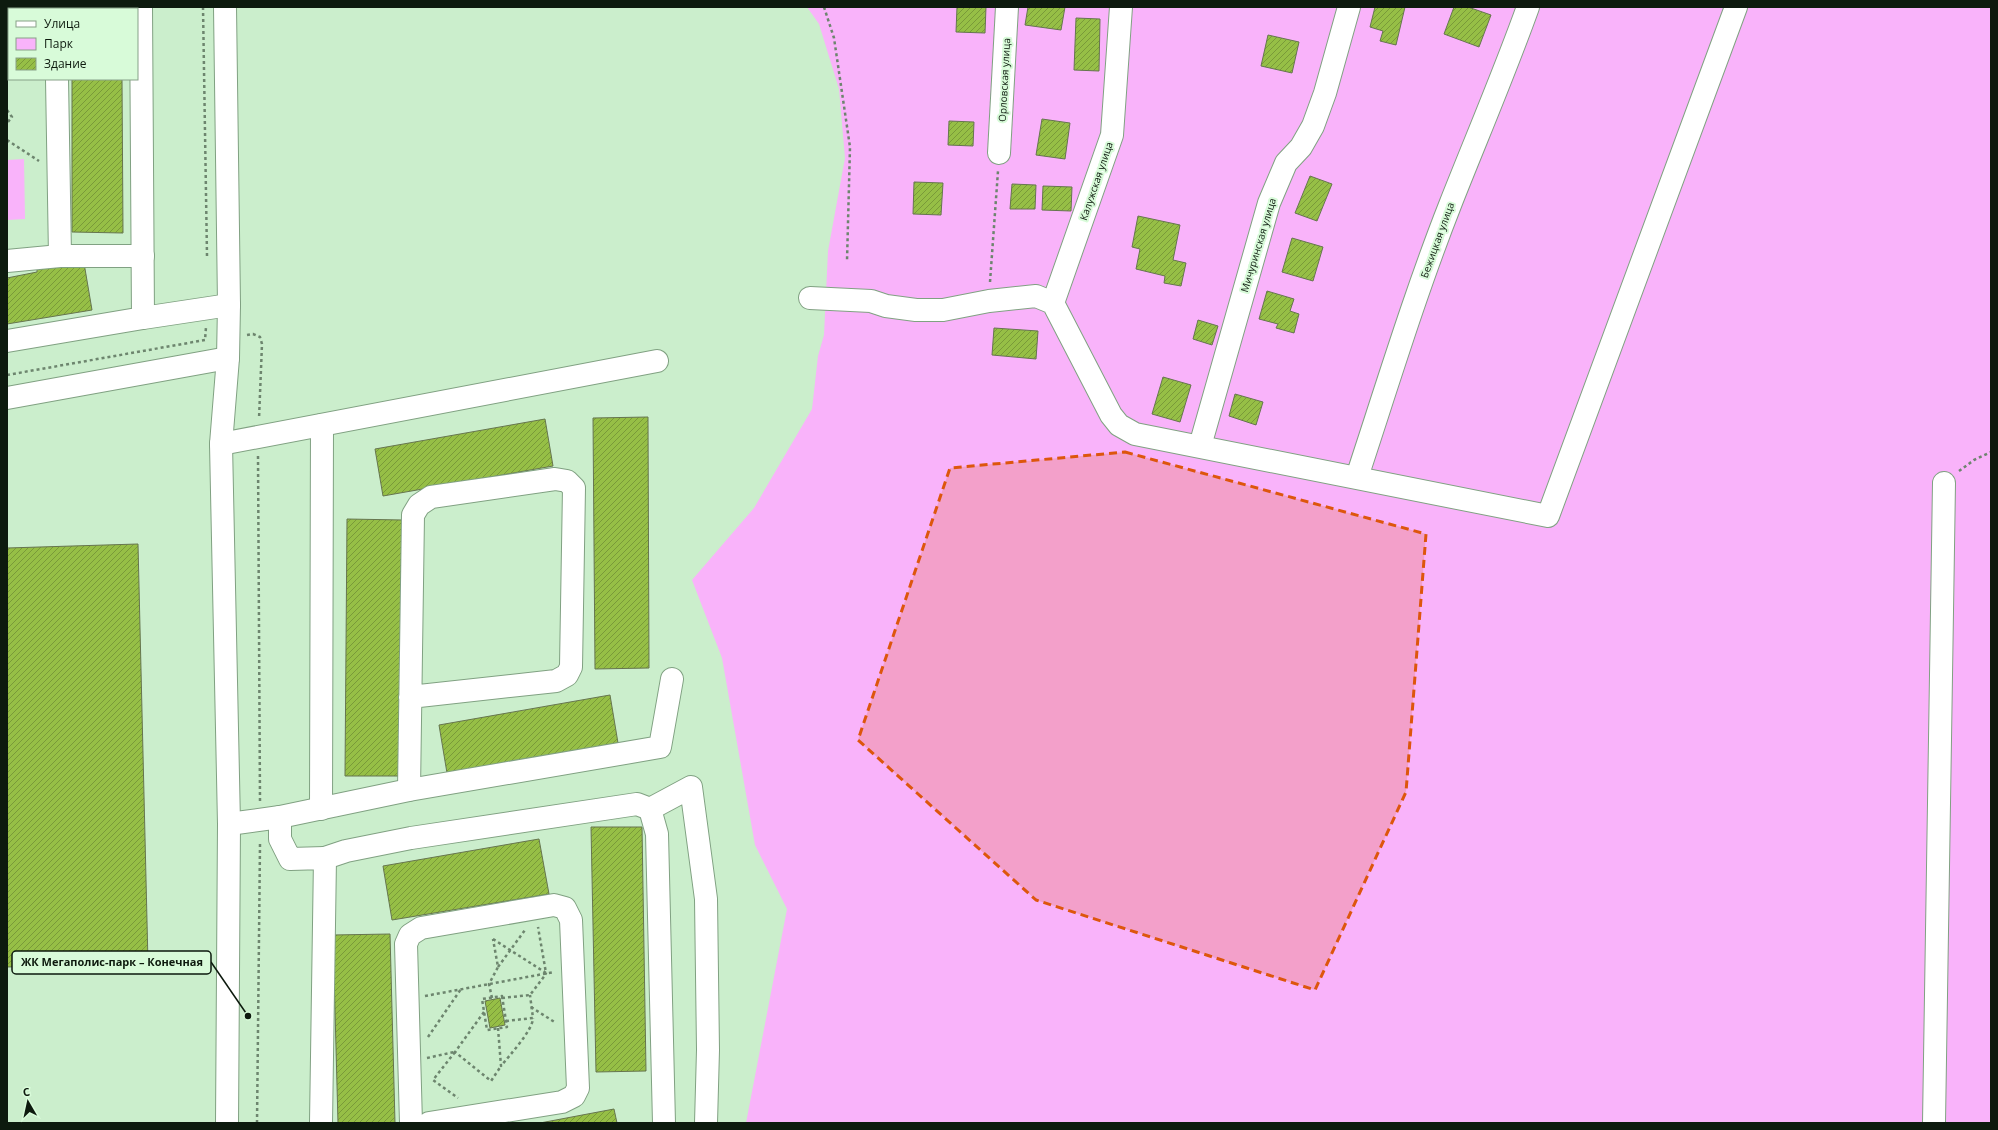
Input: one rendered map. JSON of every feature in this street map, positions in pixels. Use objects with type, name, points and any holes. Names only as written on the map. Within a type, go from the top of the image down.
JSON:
[{"type":"street","points":[[141,7],[143,318]]},
{"type":"street","points":[[225,7],[219,306],[228,337],[228,358],[221,444],[229,824],[227,1123]]},
{"type":"street","name":"Орловская улица","points":[[999,153],[1007,7]]},
{"type":"street","name":"Калужская улица","points":[[1053,303],[1112,135],[1121,7]]},
{"type":"street","name":"Мичуринская улица","points":[[1200,446],[1269,204],[1286,163],[1301,147],[1313,126],[1325,93],[1349,7]]},
{"type":"street","name":"Бежицкая улица","points":[[1357,477],[1415,301],[1442,227],[1508,65],[1528,7]]},
{"type":"street","points":[[810,298],[871,301],[886,306],[916,310],[943,310],[989,301],[1036,296],[1053,303],[1111,415],[1119,425],[1135,434],[1548,516],[1736,7]]},
{"type":"street","points":[[57,80],[60,256]]},
{"type":"street","points":[[7,261],[60,256],[143,256]]},
{"type":"street","points":[[7,341],[219,306]]},
{"type":"street","points":[[7,398],[228,358]]},
{"type":"street","points":[[221,444],[322,426],[657,361]]},
{"type":"street","points":[[321,809],[322,426]]},
{"type":"street","points":[[409,790],[410,697],[413,515],[419,505],[431,497],[556,479],[567,481],[574,488],[571,667],[567,675],[556,681],[410,697]]},
{"type":"street","points":[[1934,1123],[1944,483]]},
{"type":"street","points":[[229,824],[270,819],[409,790],[660,747],[672,679]]},
{"type":"street","points":[[270,819],[290,859],[325,858],[346,851],[411,838],[637,804],[650,809],[691,787],[706,899],[708,1050],[706,1123]]},
{"type":"street","points":[[650,809],[657,834],[664,1123]]},
{"type":"street","points":[[321,1123],[325,858]]},
{"type":"street","points":[[411,1123],[406,944],[410,935],[421,928],[554,905],[565,908],[571,920],[578,1088],[574,1096],[562,1102],[429,1123]]},
{"type":"path","points":[[203,7],[207,262]]},
{"type":"path","points":[[824,7],[834,38],[850,147],[847,261]]},
{"type":"path","points":[[7,110],[12,116],[7,123]]},
{"type":"path","points":[[7,140],[58,174]]},
{"type":"path","points":[[989,301],[999,153]]},
{"type":"path","points":[[205,340],[219,306]]},
{"type":"path","points":[[7,375],[205,340],[253,334],[260,337],[262,344],[258,438],[270,819],[257,1123]]},
{"type":"path","points":[[1944,483],[1974,460],[1991,452]]},
{"type":"path","points":[[490,917],[498,967]]},
{"type":"path","points":[[455,1052],[491,1081],[526,1034],[533,1022],[530,995],[546,973],[537,923]]},
{"type":"path","points":[[492,998],[489,984],[498,967],[529,924]]},
{"type":"path","points":[[493,939],[511,949],[546,973]]},
{"type":"path","points":[[407,999],[546,973],[573,970]]},
{"type":"path","points":[[427,1038],[462,989]]},
{"type":"path","points":[[502,998],[507,1027],[487,1030],[482,999],[502,996],[502,998],[530,995]]},
{"type":"path","points":[[531,1007],[576,1035]]},
{"type":"path","points":[[432,1080],[455,1052],[484,1012]]},
{"type":"path","points":[[506,1021],[533,1018]]},
{"type":"path","points":[[498,1028],[501,1066]]},
{"type":"path","points":[[410,1063],[455,1052]]},
{"type":"path","points":[[410,1063],[481,1115]]},
{"type":"highlighted area","points":[[1125,452],[1426,534],[1406,792],[1315,990],[1036,900],[858,740],[950,468]]},
{"type":"green space","points":[[807,7],[1991,7],[1991,1123],[746,1123],[787,909],[755,845],[722,658],[692,580],[754,508],[812,409],[818,356],[824,335],[828,251],[845,158],[839,89],[819,24]]},
{"type":"green space","points":[[24,159],[25,219],[7,220],[7,160]]},
{"type":"building","points":[[71,7],[122,7],[122,8]]},
{"type":"building","points":[[957,7],[986,7],[985,33],[956,32]]},
{"type":"building","points":[[1028,7],[1065,7],[1061,30],[1025,25]]},
{"type":"building","points":[[1375,7],[1405,7],[1396,45],[1380,41],[1383,31],[1370,27]]},
{"type":"building","points":[[1454,7],[1468,7],[1491,15],[1479,47],[1444,34]]},
{"type":"building","points":[[1076,18],[1100,19],[1099,71],[1074,70]]},
{"type":"building","points":[[1268,35],[1299,42],[1292,73],[1261,66]]},
{"type":"building","points":[[72,80],[122,80],[123,233],[72,232]]},
{"type":"building","points":[[1042,119],[1070,123],[1065,159],[1036,155]]},
{"type":"building","points":[[949,121],[974,122],[973,146],[948,145]]},
{"type":"building","points":[[1310,176],[1332,184],[1317,221],[1295,213]]},
{"type":"building","points":[[914,182],[943,183],[941,215],[913,214]]},
{"type":"building","points":[[1012,184],[1036,185],[1035,209],[1010,209]]},
{"type":"building","points":[[1043,186],[1072,187],[1071,211],[1042,210]]},
{"type":"building","points":[[1138,216],[1180,225],[1173,260],[1186,263],[1181,286],[1164,283],[1165,276],[1136,269],[1140,249],[1132,247]]},
{"type":"building","points":[[1292,238],[1323,247],[1313,281],[1282,272]]},
{"type":"building","points":[[84,263],[92,310],[7,324],[7,278],[37,272],[37,268]]},
{"type":"building","points":[[1267,291],[1294,299],[1290,311],[1299,314],[1294,333],[1276,328],[1278,324],[1259,319]]},
{"type":"building","points":[[1198,320],[1218,326],[1212,345],[1193,339]]},
{"type":"building","points":[[994,328],[1038,331],[1036,359],[992,355]]},
{"type":"building","points":[[1163,377],[1191,385],[1180,422],[1152,414]]},
{"type":"building","points":[[1235,394],[1263,402],[1256,425],[1229,416]]},
{"type":"building","points":[[648,417],[649,668],[595,669],[593,418]]},
{"type":"building","points":[[545,419],[553,466],[383,496],[375,449]]},
{"type":"building","points":[[347,519],[403,520],[400,776],[345,776]]},
{"type":"building","points":[[138,544],[148,963],[7,967],[7,548]]},
{"type":"building","points":[[610,695],[618,743],[447,773],[439,725]]},
{"type":"building","points":[[591,827],[642,827],[646,1071],[596,1072]]},
{"type":"building","points":[[539,839],[549,894],[392,920],[383,866]]},
{"type":"building","points":[[390,934],[395,1123],[338,1123],[333,935]]},
{"type":"building","points":[[500,998],[505,1025],[490,1028],[485,1001]]},
{"type":"building","points":[[614,1109],[617,1123],[540,1123]]},
{"type":"place","name":"ЖК Мегаполис-парк – Конечная","points":[[248,1016]]}]
